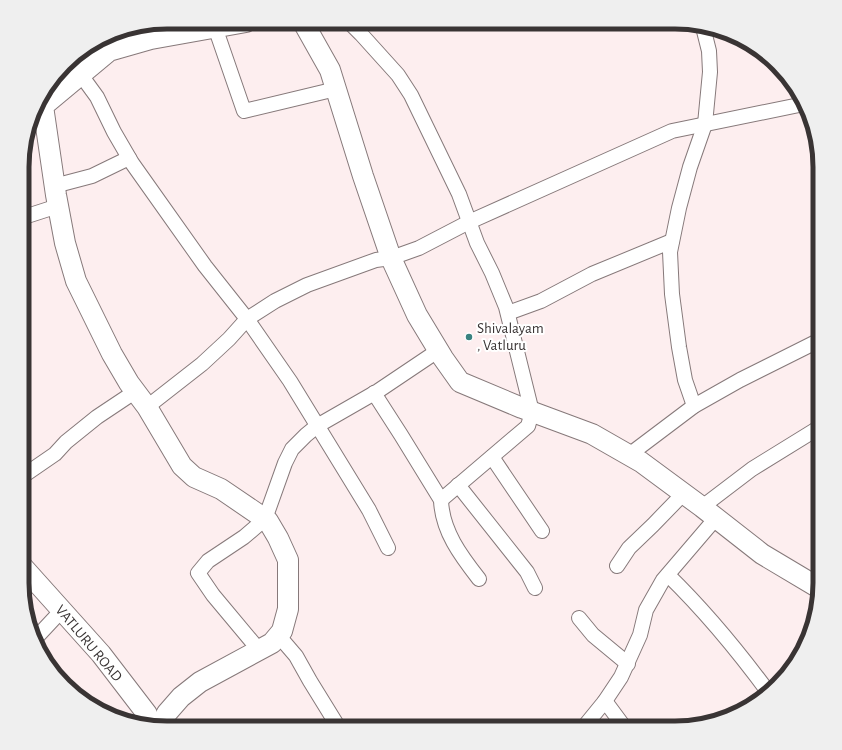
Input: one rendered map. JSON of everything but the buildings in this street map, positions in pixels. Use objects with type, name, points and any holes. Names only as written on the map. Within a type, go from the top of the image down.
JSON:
[{"type":"street","points":[[92,51],[109,52],[151,39],[204,29]]},
{"type":"street","points":[[216,29],[244,110],[336,89]]},
{"type":"street","points":[[308,29],[330,70],[362,176],[391,258],[417,315],[460,382],[532,412],[592,434],[641,462],[709,512],[762,554],[813,584]]},
{"type":"street","points":[[356,29],[398,75],[411,95],[459,194],[477,243],[492,273],[508,314],[532,412],[528,426],[441,500]]},
{"type":"street","points":[[694,406],[685,380],[677,332],[672,294],[670,252],[679,208],[690,166],[705,124],[710,72],[709,51],[704,33]]},
{"type":"street","points":[[45,105],[109,52]]},
{"type":"street","points":[[81,75],[97,97],[114,132],[129,158],[205,266],[247,319],[290,381],[369,510],[388,548]]},
{"type":"street","points":[[29,472],[55,454],[66,442],[97,418],[141,399],[202,364],[229,339],[247,319],[275,301],[307,285],[376,260],[391,258],[419,248],[470,222],[672,131],[798,105]]},
{"type":"street","points":[[43,108],[54,186],[65,243],[76,281],[112,354],[182,466],[194,477],[221,489],[268,521],[288,560],[288,609],[282,631],[272,643],[200,682],[181,697],[167,713],[163,721]]},
{"type":"street","points":[[54,186],[92,176],[129,158]]},
{"type":"street","points":[[29,215],[58,206]]},
{"type":"street","points":[[508,314],[541,301],[592,274],[672,241]]},
{"type":"street","points":[[628,455],[694,406],[740,380],[813,344]]},
{"type":"street","points":[[259,650],[213,595],[198,574],[208,561],[244,537],[265,519],[285,463],[292,449],[306,435],[317,426],[374,394],[439,350]]},
{"type":"street","points":[[374,394],[401,434],[441,500],[441,512],[459,553],[479,579]]},
{"type":"street","points":[[589,721],[605,701],[621,677],[640,635],[646,610],[663,580],[668,575],[709,512],[752,469],[813,431]]},
{"type":"street","points":[[492,457],[542,531]]},
{"type":"street","points":[[458,484],[527,572],[535,588]]},
{"type":"street","points":[[617,566],[629,548],[684,493]]},
{"type":"street","name":"VATLURU ROAD","points":[[29,574],[101,654],[147,714],[148,720]]},
{"type":"street","points":[[668,575],[692,598],[747,663],[765,688]]},
{"type":"street","points":[[39,634],[62,610]]},
{"type":"street","points":[[579,618],[593,635],[628,664]]},
{"type":"street","points":[[278,635],[296,656],[335,721]]},
{"type":"street","points":[[605,701],[620,721]]},
{"type":"place","name":"Shivalayam , Vatluru","points":[[469,337]]}]
